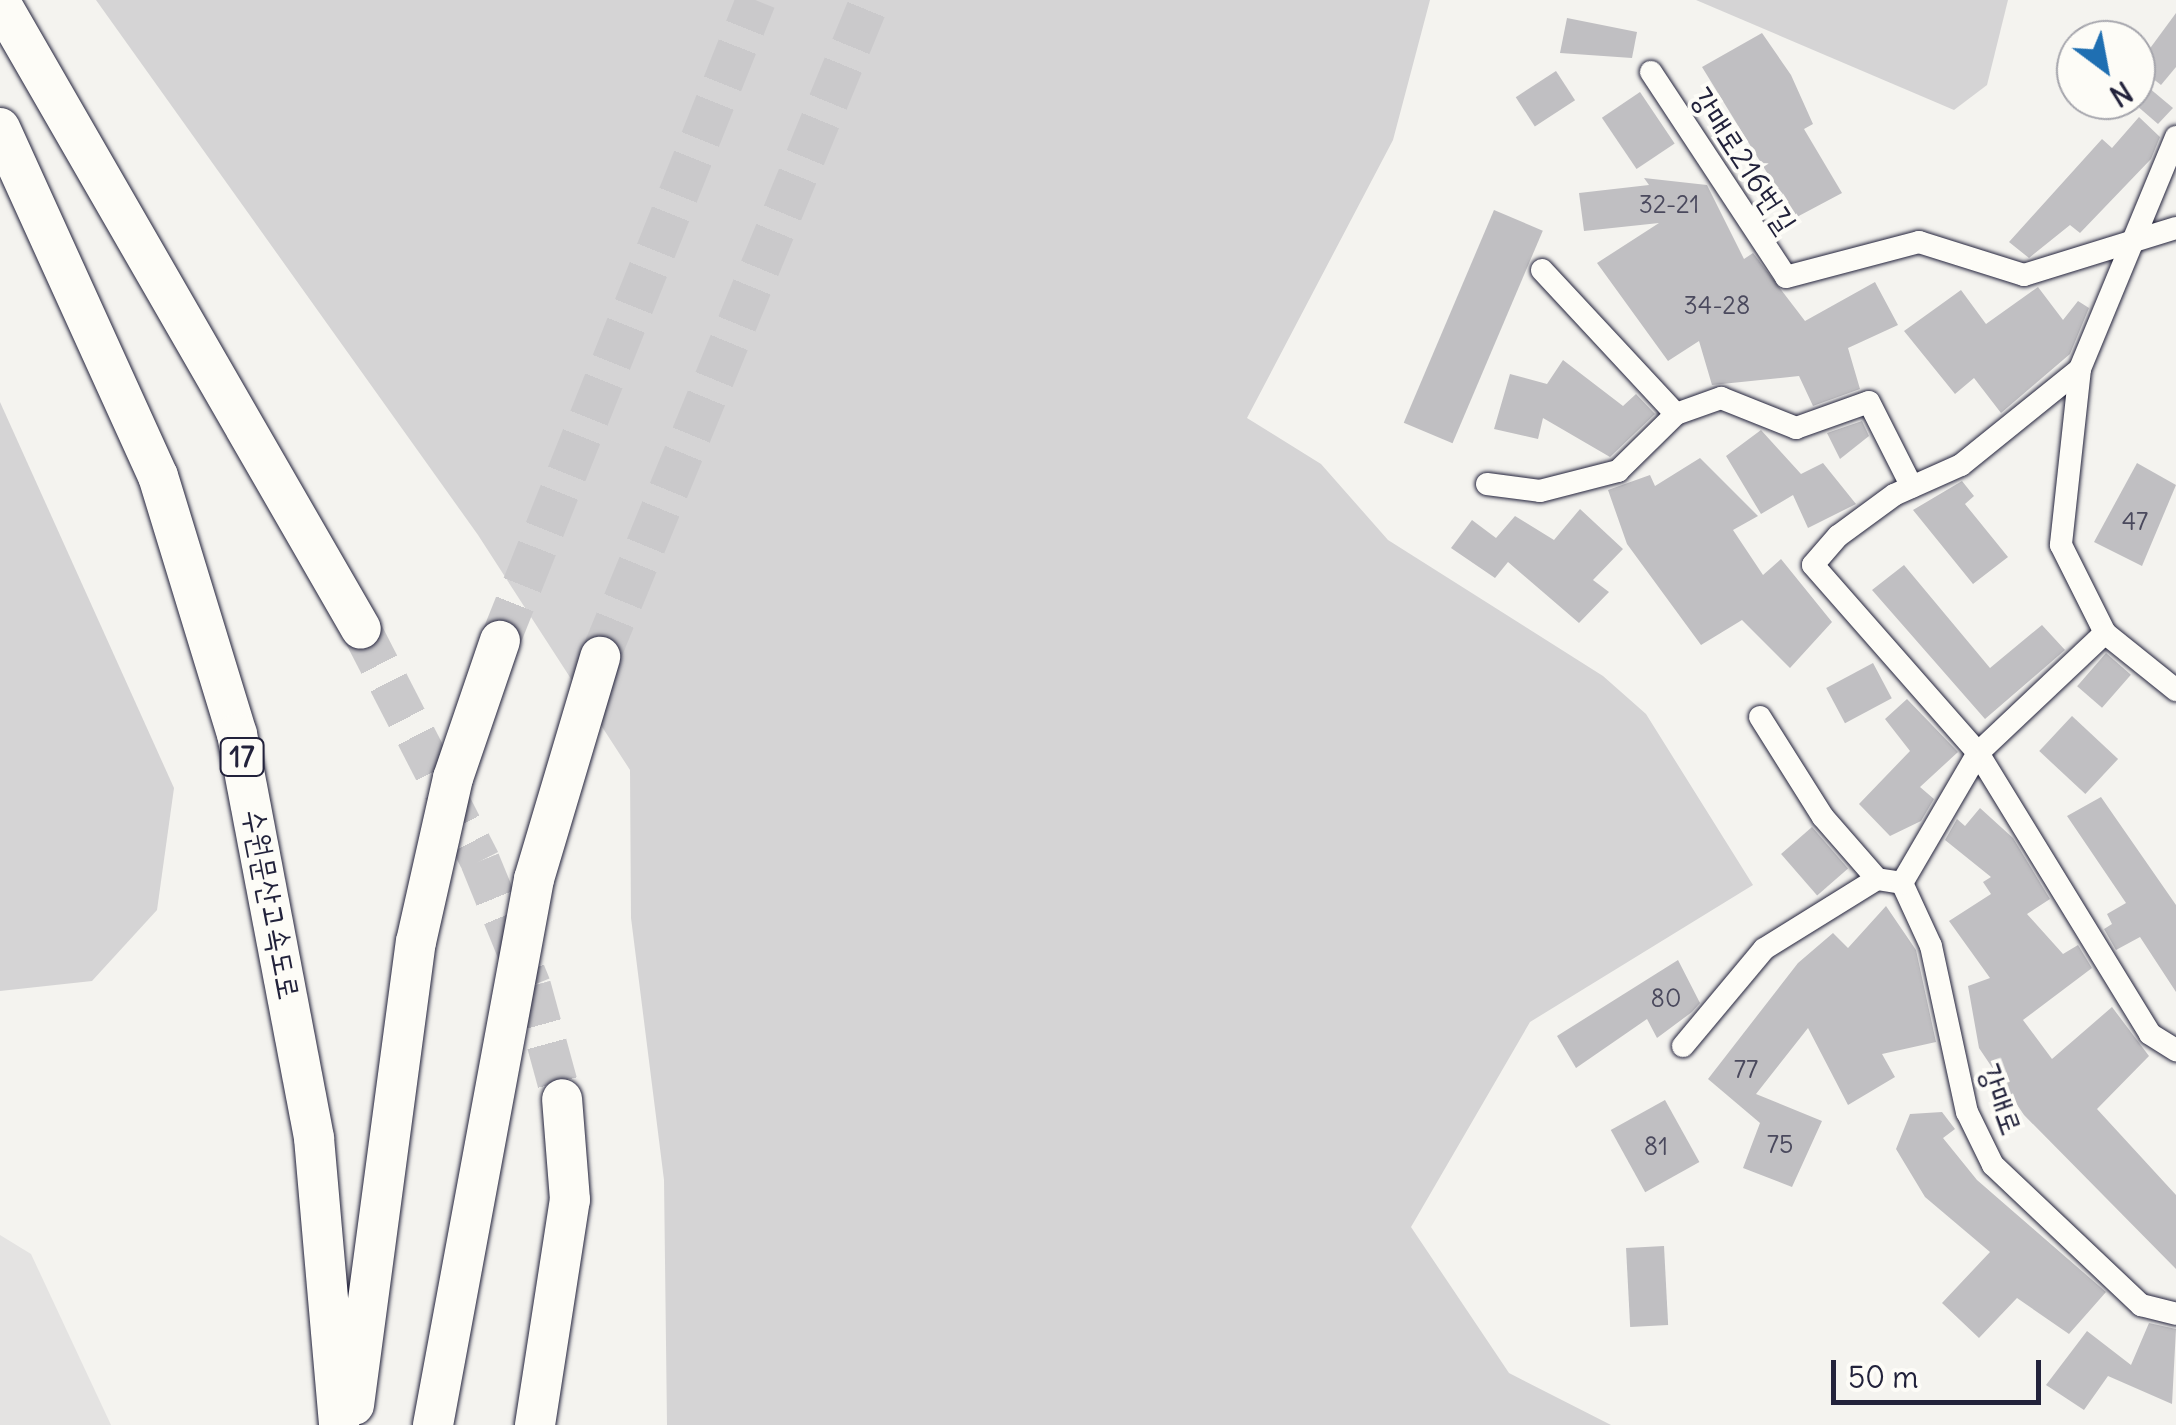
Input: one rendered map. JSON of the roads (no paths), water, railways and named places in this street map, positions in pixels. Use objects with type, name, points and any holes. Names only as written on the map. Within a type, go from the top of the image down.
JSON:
[{"type":"highway","points":[[0,2],[361,629]]},
{"type":"highway","name":"수원문산고속도로","points":[[0,128],[158,476],[237,734],[314,1138],[339,1425]]},
{"type":"highway","points":[[351,1425],[416,942],[453,778],[500,640]]},
{"type":"highway","points":[[434,1425],[534,879],[600,657]]},
{"type":"highway","points":[[534,1425],[570,1200],[562,1099]]},
{"type":"street","name":"강매로216번길","points":[[1651,72],[1786,276],[1919,242],[2024,274],[2136,241]]},
{"type":"street","points":[[2176,137],[2080,369],[2061,545],[2105,633],[2176,690]]},
{"type":"street","points":[[2136,241],[2176,228]]},
{"type":"street","points":[[1542,270],[1676,414]]},
{"type":"street","points":[[2080,369],[1960,465],[1912,487],[1838,536],[1813,565],[1978,753],[2150,1034],[2176,1050]]},
{"type":"street","points":[[1488,484],[1540,490],[1618,471],[1676,414],[1721,398],[1796,428],[1868,402],[1912,487]]},
{"type":"street","points":[[1760,717],[1823,817],[1877,879],[1902,883],[1978,753],[2105,633]]},
{"type":"street","points":[[1683,1046],[1764,949],[1877,879]]},
{"type":"street","name":"강매로","points":[[1902,883],[1931,946],[1966,1112],[1994,1164],[2141,1305],[2176,1314]]},
{"type":"tunnel","points":[[500,641],[756,0]]},
{"type":"tunnel","points":[[600,657],[870,0]]},
{"type":"tunnel","points":[[361,629],[480,861],[531,986],[562,1099]]}]
